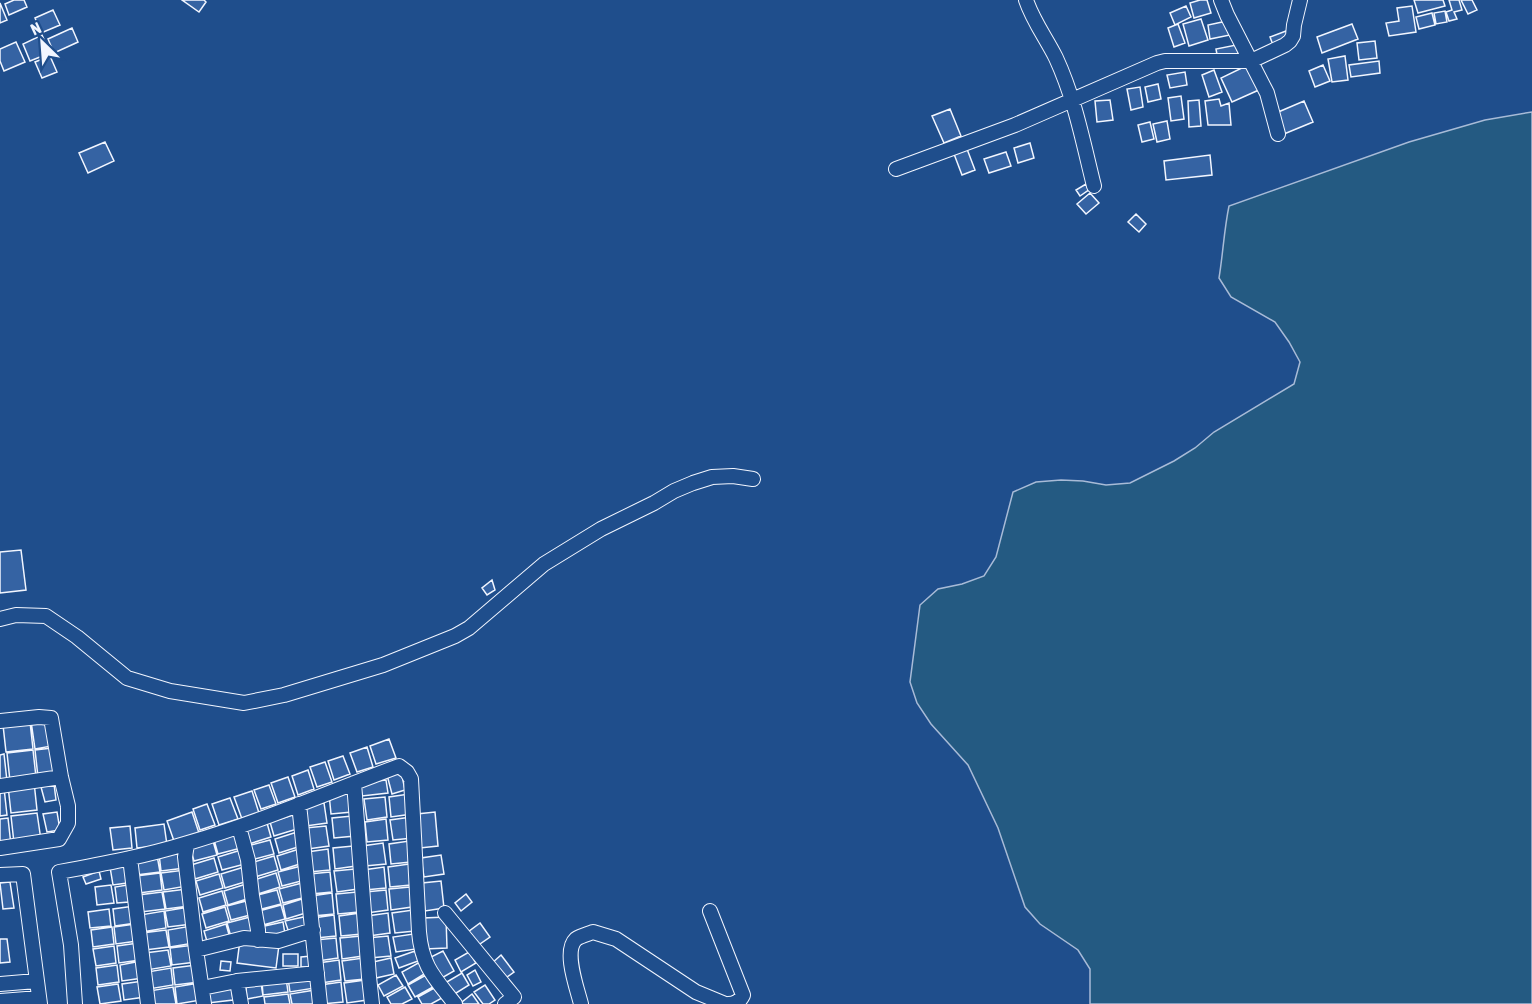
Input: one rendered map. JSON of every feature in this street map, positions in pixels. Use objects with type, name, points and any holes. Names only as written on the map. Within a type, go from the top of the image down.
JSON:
[{"type":"street","points":[[1026,0],[1029,10],[1055,57],[1073,100],[1094,186]]},
{"type":"street","points":[[1221,0],[1267,93],[1278,134]]},
{"type":"street","points":[[896,169],[1015,125],[1157,63],[1165,61],[1251,61],[1290,41],[1300,0]]},
{"type":"street","points":[[0,619],[16,615],[46,616],[77,637],[128,678],[170,691],[244,703],[284,695],[346,677],[455,636],[469,628],[544,564],[601,529],[693,483],[712,477],[733,476],[753,479]]},
{"type":"street","points":[[0,721],[51,718],[68,806],[68,823],[59,839],[0,848]]},
{"type":"street","points":[[75,1004],[71,945],[59,872],[187,844],[239,827],[399,766],[407,772],[411,779],[422,954],[428,969],[455,1004]]},
{"type":"street","points":[[0,786],[61,777]]},
{"type":"street","points":[[354,783],[372,1004]]},
{"type":"street","points":[[299,804],[320,1004]]},
{"type":"street","points":[[239,827],[248,860],[258,940]]},
{"type":"street","points":[[187,844],[185,857],[204,1004]]},
{"type":"street","points":[[130,858],[148,1004]]},
{"type":"street","points":[[0,875],[23,874],[39,1001],[0,1001]]},
{"type":"street","points":[[581,1004],[569,955],[571,945],[577,938],[593,932],[612,937],[696,992],[726,1004],[735,1004],[742,995],[710,911]]},
{"type":"street","points":[[445,913],[513,1002]]},
{"type":"street","points":[[196,950],[244,938],[278,941],[312,930]]},
{"type":"street","points":[[202,988],[237,981],[317,973]]},
{"type":"street","points":[[369,977],[380,1004]]},
{"type":"street","points":[[0,984],[36,981]]},
{"type":"street","points":[[237,981],[241,1004]]},
{"type":"shaded area","points":[[1532,112],[1532,1004],[1090,1004],[1090,969],[1078,950],[1040,924],[1025,907],[998,828],[968,765],[931,724],[917,703],[910,682],[920,605],[938,589],[984,576],[996,557],[1013,492],[1036,482],[1061,480],[1106,485],[1130,483],[1174,461],[1195,448],[1214,432],[1294,384],[1300,362],[1275,322],[1231,297],[1219,278],[1229,206],[1409,142],[1485,120]]},
{"type":"building","points":[[14,0],[24,0],[27,7],[9,15],[5,4]]},
{"type":"building","points":[[182,0],[204,0],[206,2],[199,12]]},
{"type":"building","points":[[1207,0],[1211,13],[1194,18],[1190,3]]},
{"type":"building","points":[[1414,0],[1443,0],[1445,6],[1418,13]]},
{"type":"building","points":[[1449,0],[1459,0],[1462,10],[1454,12],[1457,19],[1449,21],[1446,12],[1452,10]]},
{"type":"building","points":[[1461,0],[1472,0],[1477,10],[1468,14]]},
{"type":"building","points":[[0,3],[7,20],[0,23]]},
{"type":"building","points":[[1186,6],[1191,17],[1175,25],[1170,13]]},
{"type":"building","points":[[1412,6],[1416,32],[1389,36],[1386,23],[1399,21],[1397,8]]},
{"type":"building","points":[[53,10],[60,25],[41,33],[35,18]]},
{"type":"building","points":[[1445,11],[1447,22],[1436,24],[1434,13]]},
{"type":"building","points":[[1432,13],[1435,25],[1419,29],[1416,17]]},
{"type":"building","points":[[1201,19],[1208,40],[1189,46],[1183,24]]},
{"type":"building","points":[[1227,21],[1230,35],[1210,39],[1208,25]]},
{"type":"building","points":[[1178,24],[1185,43],[1174,47],[1168,28]]},
{"type":"building","points":[[1352,24],[1358,39],[1322,53],[1317,37]]},
{"type":"building","points":[[72,28],[78,42],[54,53],[48,39]]},
{"type":"building","points":[[1286,31],[1289,38],[1273,45],[1270,37]]},
{"type":"building","points":[[42,35],[50,53],[30,61],[23,44]]},
{"type":"building","points":[[1375,41],[1377,58],[1359,60],[1357,43]]},
{"type":"building","points":[[16,42],[25,62],[4,71],[0,61],[0,49]]},
{"type":"building","points":[[1236,45],[1239,56],[1218,60],[1216,49]]},
{"type":"building","points":[[50,56],[57,72],[42,78],[35,62]]},
{"type":"building","points":[[1345,56],[1348,80],[1332,82],[1328,59]]},
{"type":"building","points":[[1379,61],[1380,73],[1351,77],[1349,65]]},
{"type":"building","points":[[1250,64],[1261,89],[1232,102],[1221,78]]},
{"type":"building","points":[[1323,65],[1330,81],[1315,87],[1309,71]]},
{"type":"building","points":[[1214,70],[1222,92],[1209,97],[1202,75]]},
{"type":"building","points":[[1185,72],[1187,85],[1170,88],[1167,75]]},
{"type":"building","points":[[1158,84],[1161,99],[1148,102],[1145,87]]},
{"type":"building","points":[[1140,87],[1143,107],[1131,110],[1127,89]]},
{"type":"building","points":[[1181,96],[1184,119],[1171,121],[1168,98]]},
{"type":"building","points":[[1219,99],[1221,106],[1229,103],[1231,125],[1208,125],[1205,101]]},
{"type":"building","points":[[1110,100],[1113,120],[1097,122],[1095,101]]},
{"type":"building","points":[[1199,100],[1201,126],[1189,127],[1188,101]]},
{"type":"building","points":[[1304,101],[1313,122],[1284,134],[1276,113]]},
{"type":"building","points":[[950,109],[961,136],[944,143],[932,116]]},
{"type":"building","points":[[1167,121],[1170,139],[1157,142],[1153,124]]},
{"type":"building","points":[[1150,122],[1154,139],[1142,142],[1138,125]]},
{"type":"building","points":[[105,142],[114,161],[88,173],[79,153]]},
{"type":"building","points":[[1030,143],[1034,158],[1018,163],[1014,148]]},
{"type":"building","points":[[967,149],[975,170],[962,175],[954,154]]},
{"type":"building","points":[[1006,152],[1011,166],[989,173],[984,159]]},
{"type":"building","points":[[1210,155],[1212,175],[1166,180],[1164,161]]},
{"type":"building","points":[[1086,184],[1090,189],[1080,196],[1076,190]]},
{"type":"building","points":[[1090,193],[1099,203],[1086,214],[1077,204]]},
{"type":"building","points":[[1136,214],[1146,224],[1139,232],[1128,222]]},
{"type":"building","points":[[21,550],[26,590],[0,593],[0,552]]},
{"type":"building","points":[[492,580],[495,590],[487,595],[482,588]]},
{"type":"building","points":[[49,719],[52,746],[35,749],[31,721]]},
{"type":"building","points":[[30,722],[33,749],[6,752],[3,725]]},
{"type":"building","points":[[389,739],[396,758],[376,764],[370,746]]},
{"type":"building","points":[[367,747],[373,767],[357,772],[350,753]]},
{"type":"building","points":[[52,748],[56,775],[38,777],[35,750]]},
{"type":"building","points":[[33,750],[36,777],[10,781],[7,753]]},
{"type":"building","points":[[4,754],[7,781],[0,782],[0,755]]},
{"type":"building","points":[[343,756],[350,774],[334,780],[328,761]]},
{"type":"building","points":[[325,762],[332,782],[317,787],[310,767]]},
{"type":"building","points":[[308,770],[314,789],[298,795],[292,776]]},
{"type":"building","points":[[401,771],[405,790],[392,794],[387,775]]},
{"type":"building","points":[[288,777],[295,797],[278,803],[271,783]]},
{"type":"building","points":[[386,780],[388,793],[362,796],[360,783]]},
{"type":"building","points":[[34,782],[37,810],[11,813],[8,786]]},
{"type":"building","points":[[54,784],[56,800],[45,802],[41,787]]},
{"type":"building","points":[[269,785],[276,804],[261,809],[254,790]]},
{"type":"building","points":[[4,788],[7,815],[0,816],[0,789]]},
{"type":"building","points":[[252,791],[259,813],[242,819],[234,797]]},
{"type":"building","points":[[350,791],[352,812],[331,814],[329,794]]},
{"type":"building","points":[[409,794],[412,814],[391,817],[389,797]]},
{"type":"building","points":[[385,797],[387,817],[367,820],[364,799]]},
{"type":"building","points":[[230,798],[238,819],[219,825],[212,804]]},
{"type":"building","points":[[324,803],[327,823],[306,826],[303,805]]},
{"type":"building","points":[[207,804],[215,825],[200,830],[193,809]]},
{"type":"building","points":[[57,812],[60,830],[47,832],[43,814]]},
{"type":"building","points":[[192,812],[199,833],[174,841],[167,821]]},
{"type":"building","points":[[435,812],[438,846],[420,848],[417,814]]},
{"type":"building","points":[[37,813],[41,840],[14,843],[11,816]]},
{"type":"building","points":[[293,815],[297,829],[274,836],[270,822]]},
{"type":"building","points":[[352,816],[355,836],[334,838],[332,818]]},
{"type":"building","points":[[411,817],[413,838],[393,840],[390,820]]},
{"type":"building","points":[[8,818],[11,845],[0,846],[0,819]]},
{"type":"building","points":[[386,819],[388,840],[367,842],[365,822]]},
{"type":"building","points":[[267,823],[271,837],[249,844],[244,830]]},
{"type":"building","points":[[164,824],[167,845],[137,848],[135,828]]},
{"type":"building","points":[[130,826],[132,848],[113,850],[110,828]]},
{"type":"building","points":[[326,826],[329,846],[308,849],[305,828]]},
{"type":"building","points":[[297,832],[301,846],[279,853],[275,839]]},
{"type":"building","points":[[237,834],[241,848],[218,854],[214,840]]},
{"type":"building","points":[[270,840],[274,854],[251,860],[247,846]]},
{"type":"building","points":[[213,841],[217,855],[194,861],[190,847]]},
{"type":"building","points":[[409,841],[411,862],[391,864],[389,844]]},
{"type":"building","points":[[383,843],[386,864],[365,866],[362,846]]},
{"type":"building","points":[[353,846],[356,866],[335,869],[333,848]]},
{"type":"building","points":[[299,849],[303,863],[281,870],[277,856]]},
{"type":"building","points":[[328,849],[330,870],[309,872],[307,852]]},
{"type":"building","points":[[241,850],[245,864],[222,870],[218,857]]},
{"type":"building","points":[[182,851],[185,868],[161,871],[159,854]]},
{"type":"building","points":[[157,855],[160,872],[136,875],[134,858]]},
{"type":"building","points":[[441,855],[444,874],[424,877],[421,858]]},
{"type":"building","points":[[274,856],[278,870],[255,877],[251,863]]},
{"type":"building","points":[[214,858],[218,872],[195,879],[191,865]]},
{"type":"building","points":[[409,864],[411,885],[390,887],[388,867]]},
{"type":"building","points":[[124,865],[127,883],[113,885],[110,867]]},
{"type":"building","points":[[301,866],[305,880],[282,886],[278,872]]},
{"type":"building","points":[[244,867],[248,881],[225,888],[221,874]]},
{"type":"building","points":[[384,867],[386,888],[365,890],[363,870]]},
{"type":"building","points":[[355,869],[358,889],[337,892],[334,871]]},
{"type":"building","points":[[185,870],[187,886],[164,890],[161,873]]},
{"type":"building","points":[[99,871],[101,879],[86,884],[83,877]]},
{"type":"building","points":[[330,872],[332,892],[311,894],[309,874]]},
{"type":"building","points":[[160,873],[162,890],[139,893],[136,876]]},
{"type":"building","points":[[276,873],[280,887],[258,894],[254,880]]},
{"type":"building","points":[[219,874],[223,888],[200,895],[196,881]]},
{"type":"building","points":[[441,881],[444,908],[425,911],[422,883]]},
{"type":"building","points":[[10,882],[14,908],[3,909],[0,883]]},
{"type":"building","points":[[302,883],[306,897],[283,903],[279,889]]},
{"type":"building","points":[[246,884],[250,898],[228,905],[224,891]]},
{"type":"building","points":[[111,885],[114,903],[97,905],[95,887]]},
{"type":"building","points":[[127,885],[129,902],[117,903],[115,887]]},
{"type":"building","points":[[410,887],[412,907],[391,910],[389,889]]},
{"type":"building","points":[[187,889],[189,906],[166,909],[163,892]]},
{"type":"building","points":[[277,890],[281,904],[258,910],[254,896]]},
{"type":"building","points":[[386,890],[388,910],[367,913],[365,892]]},
{"type":"building","points":[[222,891],[226,905],[203,912],[199,898]]},
{"type":"building","points":[[162,892],[165,909],[141,912],[138,895]]},
{"type":"building","points":[[357,892],[359,912],[338,914],[336,894]]},
{"type":"building","points":[[332,893],[334,914],[313,916],[311,896]]},
{"type":"building","points":[[466,894],[472,902],[461,911],[455,903]]},
{"type":"building","points":[[305,898],[309,912],[286,919],[283,905]]},
{"type":"building","points":[[250,900],[254,914],[231,920],[227,906]]},
{"type":"building","points":[[281,905],[285,919],[263,925],[259,911]]},
{"type":"building","points":[[134,906],[136,923],[115,926],[113,909]]},
{"type":"building","points":[[189,907],[192,924],[168,927],[165,911]]},
{"type":"building","points":[[225,907],[229,921],[206,928],[202,914]]},
{"type":"building","points":[[109,909],[111,926],[90,928],[88,912]]},
{"type":"building","points":[[413,910],[415,931],[395,933],[392,913]]},
{"type":"building","points":[[164,911],[166,928],[142,932],[140,915]]},
{"type":"building","points":[[360,913],[362,934],[341,936],[339,916]]},
{"type":"building","points":[[388,913],[390,933],[369,936],[367,916]]},
{"type":"building","points":[[334,915],[336,936],[316,938],[313,918]]},
{"type":"building","points":[[308,916],[311,928],[289,933],[285,921]]},
{"type":"building","points":[[250,917],[254,931],[231,937],[227,923]]},
{"type":"building","points":[[446,917],[447,948],[425,949],[423,918]]},
{"type":"building","points":[[283,922],[285,934],[263,939],[260,927]]},
{"type":"building","points":[[480,923],[490,937],[477,946],[468,932]]},
{"type":"building","points":[[135,924],[137,941],[116,944],[114,927]]},
{"type":"building","points":[[226,924],[230,938],[208,945],[204,931]]},
{"type":"building","points":[[191,926],[194,943],[170,947],[168,930]]},
{"type":"building","points":[[112,927],[114,944],[93,947],[91,930]]},
{"type":"building","points":[[166,930],[169,947],[145,950],[142,933]]},
{"type":"building","points":[[413,934],[416,949],[396,952],[393,937]]},
{"type":"building","points":[[361,936],[363,956],[342,959],[340,938]]},
{"type":"building","points":[[388,936],[391,956],[370,958],[367,938]]},
{"type":"building","points":[[336,938],[338,958],[318,961],[315,940]]},
{"type":"building","points":[[0,939],[7,939],[10,962],[0,963]]},
{"type":"building","points":[[240,940],[279,945],[276,968],[237,963]]},
{"type":"building","points":[[138,943],[140,960],[119,963],[117,946]]},
{"type":"building","points":[[194,945],[196,962],[172,965],[170,948]]},
{"type":"building","points":[[114,946],[116,963],[96,966],[93,949]]},
{"type":"building","points":[[168,950],[171,966],[147,970],[145,953]]},
{"type":"building","points":[[415,951],[418,961],[399,968],[395,958]]},
{"type":"building","points":[[443,951],[454,971],[440,979],[429,958]]},
{"type":"building","points":[[469,952],[476,963],[461,972],[455,960]]},
{"type":"building","points":[[283,954],[298,954],[298,966],[283,966]]},
{"type":"building","points":[[501,955],[514,972],[503,980],[491,964]]},
{"type":"building","points":[[311,956],[311,967],[301,967],[301,957]]},
{"type":"building","points":[[363,958],[365,979],[345,981],[342,961]]},
{"type":"building","points":[[391,958],[394,974],[376,978],[373,962]]},
{"type":"building","points":[[339,960],[341,980],[321,983],[318,963]]},
{"type":"building","points":[[141,961],[143,978],[122,981],[120,965]]},
{"type":"building","points":[[221,961],[231,962],[230,971],[220,970]]},
{"type":"building","points":[[420,962],[426,973],[408,984],[402,972]]},
{"type":"building","points":[[117,965],[119,982],[98,985],[96,968]]},
{"type":"building","points":[[196,965],[199,982],[175,985],[173,968]]},
{"type":"building","points":[[171,968],[173,985],[149,989],[147,972]]},
{"type":"building","points":[[475,970],[481,982],[473,986],[467,975]]},
{"type":"building","points":[[462,973],[469,985],[453,995],[445,983]]},
{"type":"building","points":[[313,975],[315,988],[290,992],[288,978]]},
{"type":"building","points":[[396,975],[403,986],[384,996],[378,985]]},
{"type":"building","points":[[426,975],[433,987],[415,997],[408,985]]},
{"type":"building","points":[[286,978],[288,992],[263,995],[262,982]]},
{"type":"building","points":[[365,980],[367,1000],[347,1003],[344,983]]},
{"type":"building","points":[[143,981],[145,997],[124,1000],[122,984]]},
{"type":"building","points":[[341,982],[343,1002],[322,1004],[320,985]]},
{"type":"building","points":[[199,983],[201,1000],[177,1004],[175,987]]},
{"type":"building","points":[[261,983],[263,996],[247,999],[246,987]]},
{"type":"building","points":[[118,984],[121,1001],[100,1004],[97,987]]},
{"type":"building","points":[[485,985],[495,1000],[489,1004],[483,1004],[474,992]]},
{"type":"building","points":[[231,986],[233,1000],[208,1003],[206,990]]},
{"type":"building","points":[[173,987],[176,1004],[151,1004],[149,991]]},
{"type":"building","points":[[405,987],[412,999],[402,1004],[391,1004],[387,997]]},
{"type":"building","points":[[436,987],[442,998],[431,1004],[422,1004],[418,997]]},
{"type":"building","points":[[315,990],[313,1004],[292,1004],[290,994]]},
{"type":"building","points":[[288,994],[290,1004],[265,1004],[264,997]]},
{"type":"building","points":[[472,994],[479,1004],[463,1004],[462,1002]]}]
